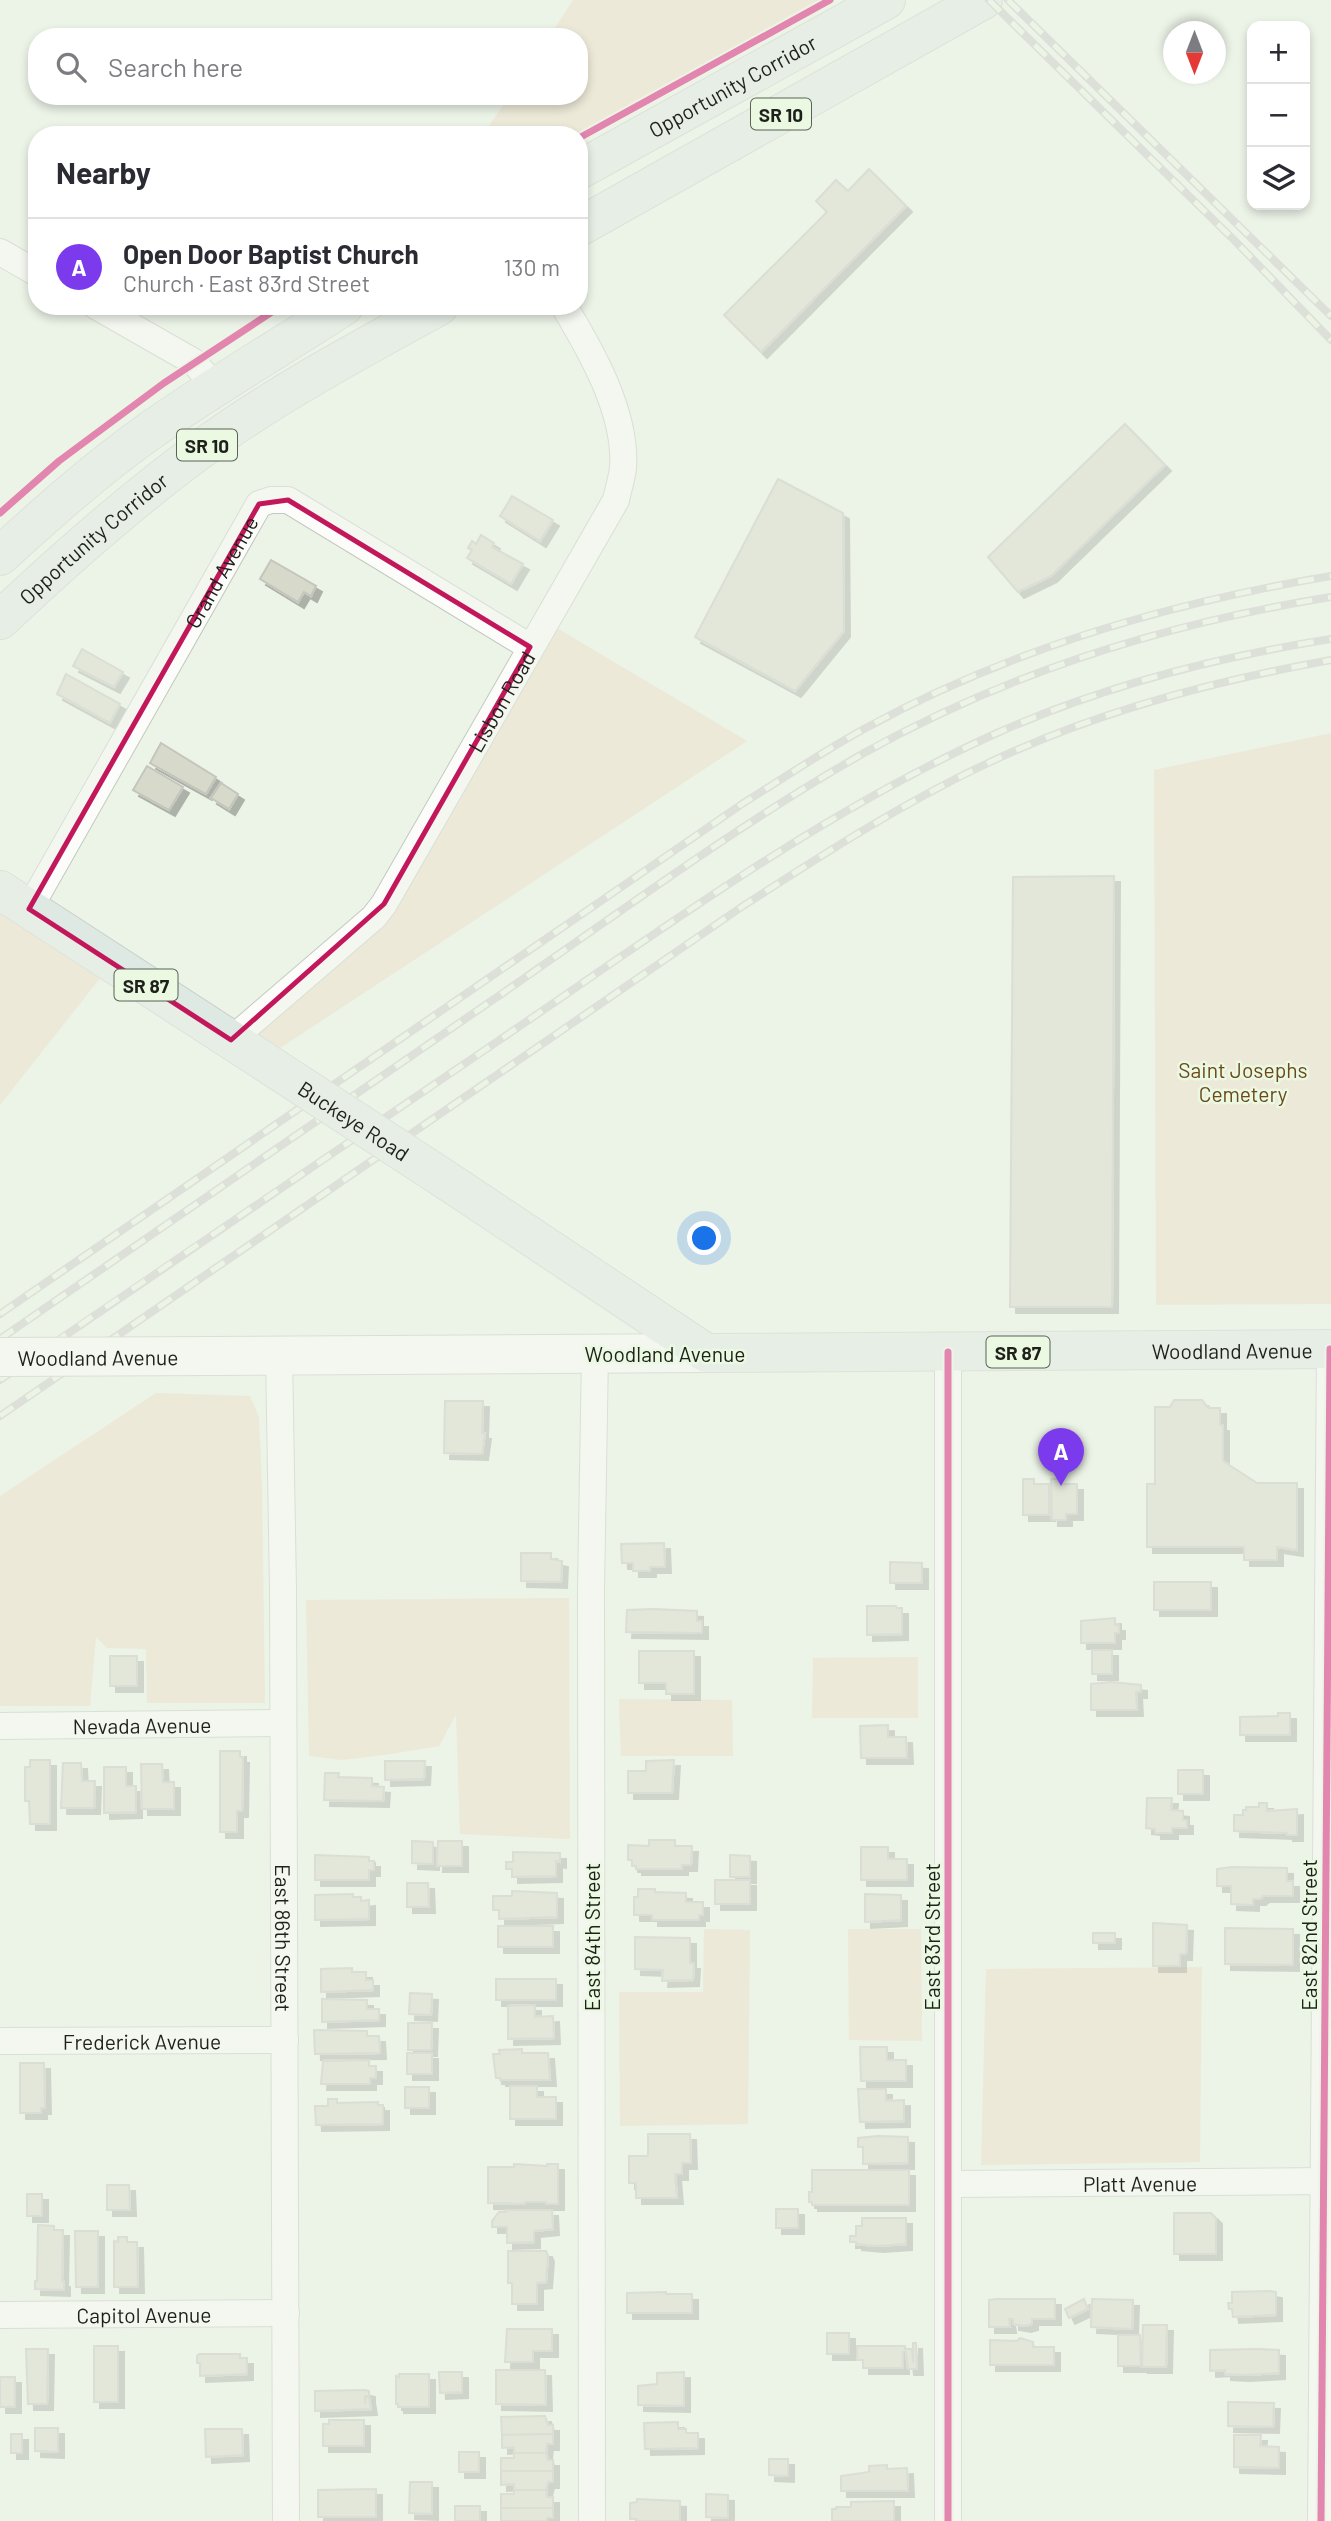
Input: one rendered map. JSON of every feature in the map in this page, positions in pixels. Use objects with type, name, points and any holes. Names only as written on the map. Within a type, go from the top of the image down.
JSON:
[{"type":"main road","name":"Opportunity Corridor","points":[[588,165],[886,0]]},
{"type":"main road","name":"SR 10","points":[[588,223],[983,0]]},
{"type":"main road","name":"SR 10","points":[[0,556],[77,489],[145,435],[215,387],[330,315]]},
{"type":"main road","name":"Opportunity Corridor","points":[[0,620],[152,486],[217,437],[312,377],[423,315]]},
{"type":"main road","name":"Buckeye Road","points":[[15,900],[443,1178],[706,1353]]},
{"type":"main road","name":"Woodland Avenue","points":[[0,1357],[1331,1349]]},
{"type":"street","points":[[0,252],[28,268]]},
{"type":"street","points":[[112,315],[194,362],[215,387]]},
{"type":"street","name":"Lisbon Road","points":[[247,1050],[384,904],[616,500],[623,468],[621,438],[605,381],[569,315]]},
{"type":"street","name":"Grand Avenue","points":[[15,900],[259,504],[271,500],[288,500],[530,647]]},
{"type":"street","name":"East 82nd Street","points":[[1321,2521],[1327,2181],[1331,1349]]},
{"type":"street","name":"East 83rd Street","points":[[948,1352],[948,2521]]},
{"type":"street","name":"East 84th Street","points":[[592,2521],[591,1590],[595,1353]]},
{"type":"street","name":"East 86th Street","points":[[279,1356],[286,2521]]},
{"type":"street","name":"Nevada Avenue","points":[[0,1726],[283,1723]]},
{"type":"street","name":"Frederick Avenue","points":[[0,2041],[285,2040]]},
{"type":"street","name":"Platt Avenue","points":[[949,2184],[1327,2181]]},
{"type":"street","name":"Capitol Avenue","points":[[0,2315],[286,2313]]},
{"type":"highlighted area","points":[[288,500],[530,647],[384,904],[231,1040],[29,909],[259,504]]},
{"type":"green space","points":[[573,0],[830,0],[588,133],[588,126],[489,126],[503,105],[588,105],[588,28],[555,28]]},
{"type":"green space","points":[[545,621],[747,741],[262,1060],[231,1040],[374,917]]},
{"type":"green space","name":"Saint Josephs Cemetery","points":[[1331,733],[1331,1304],[1156,1305],[1154,770]]},
{"type":"green space","points":[[0,890],[112,963],[0,1105]]},
{"type":"green space","points":[[156,1393],[250,1396],[259,1417],[265,1703],[147,1703],[146,1649],[107,1648],[96,1637],[90,1706],[0,1706],[0,1496]]},
{"type":"green space","points":[[569,1598],[570,1839],[460,1834],[456,1715],[439,1746],[342,1760],[309,1756],[306,1600]]},
{"type":"green space","points":[[918,1657],[918,1718],[812,1718],[813,1658]]},
{"type":"green space","points":[[619,1699],[732,1700],[733,1756],[621,1756]]},
{"type":"green space","points":[[704,1929],[750,1930],[748,2124],[620,2126],[619,1992],[703,1992]]},
{"type":"green space","points":[[848,1929],[921,1929],[922,2041],[849,2040]]},
{"type":"green space","points":[[1202,1967],[1200,2162],[981,2165],[986,1969]]},
{"type":"building","points":[[869,169],[906,206],[761,352],[724,315],[827,212],[816,201],[836,180],[848,191]]},
{"type":"building","points":[[1125,424],[1165,465],[1051,576],[1018,592],[988,557]]},
{"type":"building","points":[[778,479],[843,513],[844,631],[795,691],[695,637]]},
{"type":"building","points":[[512,496],[553,520],[540,541],[500,516]]},
{"type":"building","points":[[481,535],[494,543],[492,547],[523,564],[511,584],[467,558],[472,550],[468,548],[472,541],[476,544]]},
{"type":"building","points":[[271,560],[316,586],[311,596],[304,592],[298,602],[260,579]]},
{"type":"building","points":[[82,649],[123,672],[114,687],[73,666]]},
{"type":"building","points":[[66,674],[120,704],[110,723],[57,694]]},
{"type":"building","points":[[161,743],[216,777],[206,794],[150,763]]},
{"type":"building","points":[[147,766],[183,787],[169,810],[133,790]]},
{"type":"building","points":[[221,783],[238,794],[229,809],[211,798]]},
{"type":"building","points":[[1114,876],[1112,1307],[1010,1307],[1013,877]]},
{"type":"building","points":[[1174,1400],[1202,1400],[1208,1408],[1220,1408],[1223,1461],[1257,1483],[1297,1483],[1297,1550],[1277,1547],[1277,1560],[1244,1560],[1244,1547],[1147,1547],[1147,1484],[1155,1484],[1155,1407],[1170,1407]]},
{"type":"building","points":[[445,1401],[483,1401],[482,1433],[485,1433],[482,1454],[444,1453]]},
{"type":"building","points":[[1023,1479],[1034,1479],[1034,1484],[1049,1484],[1049,1515],[1023,1515]]},
{"type":"building","points":[[1051,1479],[1062,1479],[1062,1484],[1077,1484],[1077,1514],[1066,1514],[1066,1520],[1052,1520]]},
{"type":"building","points":[[664,1543],[665,1567],[650,1567],[650,1571],[633,1571],[633,1563],[622,1563],[621,1544]]},
{"type":"building","points":[[521,1553],[551,1553],[551,1559],[562,1561],[561,1582],[521,1581]]},
{"type":"building","points":[[890,1562],[922,1563],[922,1583],[890,1583]]},
{"type":"building","points":[[1154,1582],[1211,1582],[1211,1610],[1154,1610]]},
{"type":"building","points":[[867,1606],[902,1608],[902,1634],[867,1635]]},
{"type":"building","points":[[627,1610],[697,1611],[697,1621],[702,1621],[702,1633],[626,1632]]},
{"type":"building","points":[[1115,1618],[1119,1633],[1115,1633],[1115,1643],[1081,1643],[1081,1621]]},
{"type":"building","points":[[1092,1650],[1112,1650],[1112,1674],[1092,1674]]},
{"type":"building","points":[[639,1651],[694,1651],[694,1694],[666,1694],[666,1683],[639,1683]]},
{"type":"building","points":[[110,1656],[137,1656],[137,1686],[110,1686]]},
{"type":"building","points":[[1111,1682],[1141,1685],[1141,1692],[1136,1692],[1137,1710],[1091,1710],[1091,1684]]},
{"type":"building","points":[[1278,1713],[1290,1713],[1290,1735],[1240,1735],[1240,1717],[1278,1716]]},
{"type":"building","points":[[888,1725],[888,1737],[906,1737],[907,1758],[861,1758],[860,1726]]},
{"type":"building","points":[[220,1751],[240,1751],[240,1757],[243,1757],[242,1811],[237,1811],[237,1832],[220,1832]]},
{"type":"building","points":[[30,1760],[50,1760],[50,1824],[30,1824],[29,1801],[25,1801],[25,1767],[30,1767]]},
{"type":"building","points":[[674,1760],[672,1793],[628,1793],[628,1771],[646,1771],[646,1761]]},
{"type":"building","points":[[385,1761],[425,1761],[424,1779],[385,1780]]},
{"type":"building","points":[[63,1763],[81,1763],[82,1781],[95,1781],[94,1808],[61,1808]]},
{"type":"building","points":[[141,1764],[162,1764],[163,1782],[174,1782],[174,1809],[142,1809]]},
{"type":"building","points":[[104,1767],[126,1767],[126,1786],[136,1786],[136,1812],[104,1813]]},
{"type":"building","points":[[1178,1770],[1203,1770],[1203,1794],[1178,1794]]},
{"type":"building","points":[[325,1773],[339,1773],[338,1777],[372,1778],[372,1786],[384,1787],[383,1801],[324,1800]]},
{"type":"building","points":[[1147,1798],[1172,1798],[1171,1810],[1183,1811],[1187,1828],[1172,1828],[1172,1833],[1155,1833],[1155,1829],[1146,1828]]},
{"type":"building","points":[[1259,1803],[1267,1803],[1267,1811],[1297,1809],[1297,1835],[1234,1831],[1234,1815],[1243,1815],[1246,1807],[1259,1807]]},
{"type":"building","points":[[649,1840],[675,1840],[675,1846],[692,1846],[691,1865],[682,1865],[682,1869],[636,1869],[636,1866],[632,1866],[632,1860],[628,1860],[628,1845],[649,1846]]},
{"type":"building","points":[[412,1841],[433,1842],[433,1864],[412,1863]]},
{"type":"building","points":[[438,1841],[462,1841],[462,1866],[437,1866]]},
{"type":"building","points":[[861,1847],[888,1847],[888,1859],[907,1859],[907,1880],[861,1880]]},
{"type":"building","points":[[513,1852],[560,1853],[560,1862],[556,1861],[556,1876],[512,1877],[512,1869],[506,1869],[506,1862],[513,1862]]},
{"type":"building","points":[[315,1855],[369,1857],[369,1861],[374,1861],[374,1870],[369,1870],[369,1880],[315,1880]]},
{"type":"building","points":[[730,1855],[750,1856],[750,1877],[730,1877]]},
{"type":"building","points":[[1287,1868],[1287,1881],[1293,1881],[1293,1896],[1263,1896],[1253,1899],[1253,1905],[1231,1904],[1231,1886],[1217,1886],[1217,1869]]},
{"type":"building","points":[[715,1880],[750,1880],[750,1904],[715,1904]]},
{"type":"building","points":[[407,1883],[428,1883],[429,1907],[407,1907]]},
{"type":"building","points":[[638,1889],[686,1893],[686,1902],[703,1902],[703,1915],[699,1915],[699,1920],[652,1920],[652,1915],[634,1915],[634,1897],[638,1897]]},
{"type":"building","points":[[512,1891],[557,1893],[557,1917],[499,1919],[499,1910],[493,1910],[493,1896],[512,1896]]},
{"type":"building","points":[[353,1894],[353,1897],[361,1897],[361,1901],[369,1900],[369,1919],[315,1920],[315,1895]]},
{"type":"building","points":[[865,1894],[901,1895],[901,1920],[865,1922]]},
{"type":"building","points":[[1153,1923],[1187,1925],[1186,1954],[1180,1954],[1180,1966],[1153,1966]]},
{"type":"building","points":[[498,1926],[553,1926],[553,1947],[498,1947]]},
{"type":"building","points":[[1225,1928],[1293,1929],[1293,1965],[1225,1964]]},
{"type":"building","points":[[1093,1933],[1115,1933],[1115,1943],[1093,1943]]},
{"type":"building","points":[[635,1937],[690,1938],[690,1963],[694,1963],[693,1980],[662,1981],[663,1970],[635,1969]]},
{"type":"building","points":[[352,1968],[352,1972],[366,1972],[366,1980],[373,1980],[373,1990],[321,1992],[321,1969]]},
{"type":"building","points":[[496,1979],[556,1979],[556,2000],[496,2000]]},
{"type":"building","points":[[410,1993],[432,1994],[431,2015],[409,2014]]},
{"type":"building","points":[[322,1999],[367,2000],[367,2009],[379,2009],[379,2020],[322,2022]]},
{"type":"building","points":[[535,2005],[535,2017],[553,2016],[554,2038],[508,2039],[508,2006]]},
{"type":"building","points":[[408,2023],[432,2023],[431,2050],[408,2050]]},
{"type":"building","points":[[314,2030],[367,2031],[367,2036],[379,2036],[380,2053],[315,2054]]},
{"type":"building","points":[[860,2047],[887,2047],[887,2060],[906,2060],[906,2081],[861,2081]]},
{"type":"building","points":[[522,2049],[522,2053],[548,2053],[550,2080],[496,2078],[493,2054],[500,2054],[499,2050]]},
{"type":"building","points":[[407,2053],[432,2053],[432,2074],[407,2074]]},
{"type":"building","points":[[369,2060],[369,2066],[376,2066],[376,2078],[370,2078],[370,2084],[321,2084],[323,2061]]},
{"type":"building","points":[[20,2063],[44,2063],[45,2108],[41,2108],[41,2113],[20,2113]]},
{"type":"building","points":[[510,2086],[537,2086],[537,2097],[556,2097],[556,2119],[510,2119]]},
{"type":"building","points":[[405,2087],[429,2087],[429,2108],[405,2108]]},
{"type":"building","points":[[858,2089],[886,2089],[886,2101],[904,2100],[904,2121],[860,2122]]},
{"type":"building","points":[[328,2099],[337,2099],[337,2103],[378,2102],[378,2105],[383,2105],[383,2124],[316,2125],[315,2106],[328,2106]]},
{"type":"building","points":[[648,2134],[690,2134],[691,2163],[682,2163],[682,2174],[675,2174],[677,2198],[636,2198],[636,2183],[629,2183],[629,2156],[648,2156]]},
{"type":"building","points":[[908,2137],[908,2163],[863,2164],[863,2147],[858,2147],[858,2138]]},
{"type":"building","points":[[514,2164],[558,2164],[558,2204],[488,2203],[488,2167],[514,2167]]},
{"type":"building","points":[[812,2170],[909,2170],[909,2205],[812,2205],[812,2202],[809,2202],[809,2192],[812,2192]]},
{"type":"building","points":[[107,2185],[129,2185],[130,2210],[107,2210]]},
{"type":"building","points":[[27,2194],[42,2194],[42,2216],[27,2216]]},
{"type":"building","points":[[776,2209],[798,2209],[798,2228],[776,2228]]},
{"type":"building","points":[[552,2210],[553,2229],[534,2231],[534,2242],[507,2243],[507,2227],[492,2227],[492,2221],[499,2212]]},
{"type":"building","points":[[1174,2213],[1211,2213],[1216,2218],[1216,2254],[1174,2254]]},
{"type":"building","points":[[862,2218],[906,2218],[906,2244],[877,2246],[850,2242],[850,2236],[856,2236],[856,2226],[862,2226]]},
{"type":"building","points":[[38,2225],[54,2226],[54,2230],[63,2230],[64,2290],[35,2289]]},
{"type":"building","points":[[75,2231],[98,2231],[98,2287],[76,2287]]},
{"type":"building","points":[[118,2237],[127,2237],[127,2242],[137,2242],[138,2287],[114,2287],[114,2241],[118,2242]]},
{"type":"building","points":[[508,2251],[546,2251],[546,2282],[537,2283],[537,2304],[512,2304],[512,2283],[508,2283]]},
{"type":"building","points":[[1232,2292],[1276,2292],[1276,2315],[1233,2317],[1228,2303],[1232,2303]]},
{"type":"building","points":[[627,2293],[692,2294],[692,2313],[627,2313]]},
{"type":"building","points":[[1055,2299],[1055,2319],[1032,2319],[1032,2324],[1025,2326],[1013,2324],[1013,2319],[1009,2319],[1010,2327],[989,2327],[989,2300]]},
{"type":"building","points":[[1084,2299],[1088,2309],[1069,2318],[1065,2309]]},
{"type":"building","points":[[1092,2299],[1133,2300],[1132,2329],[1091,2327]]},
{"type":"building","points":[[1143,2325],[1167,2325],[1166,2367],[1142,2367]]},
{"type":"building","points":[[507,2329],[552,2329],[552,2351],[533,2351],[533,2362],[505,2362]]},
{"type":"building","points":[[827,2333],[849,2333],[849,2354],[827,2354]]},
{"type":"building","points":[[1118,2335],[1140,2335],[1141,2366],[1118,2366]]},
{"type":"building","points":[[1020,2338],[1033,2342],[1033,2347],[1054,2347],[1054,2365],[990,2365],[990,2340],[1017,2341]]},
{"type":"building","points":[[913,2343],[916,2343],[917,2369],[908,2369],[906,2352],[903,2352],[903,2368],[863,2368],[863,2360],[857,2360],[857,2346],[905,2346],[905,2349],[912,2349],[913,2363]]},
{"type":"building","points":[[94,2346],[118,2346],[118,2402],[94,2402]]},
{"type":"building","points":[[26,2349],[48,2349],[47,2404],[28,2404]]},
{"type":"building","points":[[1210,2350],[1279,2350],[1279,2373],[1243,2375],[1225,2374],[1225,2370],[1210,2371]]},
{"type":"building","points":[[199,2354],[240,2354],[240,2358],[247,2358],[247,2374],[200,2376],[200,2363],[197,2363]]},
{"type":"building","points":[[496,2370],[545,2370],[546,2405],[496,2404]]},
{"type":"building","points":[[439,2372],[462,2372],[462,2392],[440,2393]]},
{"type":"building","points":[[684,2372],[684,2406],[638,2405],[638,2386],[657,2384],[657,2373]]},
{"type":"building","points":[[399,2374],[429,2374],[429,2407],[398,2407],[396,2376],[399,2377]]},
{"type":"building","points":[[0,2377],[15,2377],[15,2407],[0,2407]]},
{"type":"building","points":[[315,2391],[369,2391],[369,2396],[365,2396],[365,2404],[366,2397],[369,2397],[371,2409],[315,2411]]},
{"type":"building","points":[[1228,2402],[1274,2403],[1273,2427],[1228,2426]]},
{"type":"building","points":[[545,2416],[548,2425],[553,2425],[553,2434],[502,2435],[501,2417]]},
{"type":"building","points":[[329,2420],[364,2420],[364,2446],[323,2446],[323,2424],[329,2424]]},
{"type":"building","points":[[678,2422],[678,2429],[686,2429],[686,2433],[698,2433],[698,2448],[645,2449],[644,2423]]},
{"type":"building","points":[[35,2428],[58,2428],[58,2452],[35,2451]]},
{"type":"building","points":[[205,2429],[242,2429],[243,2455],[206,2457]]},
{"type":"building","points":[[11,2434],[22,2434],[22,2453],[11,2453]]},
{"type":"building","points":[[553,2434],[553,2444],[547,2444],[546,2453],[514,2453],[514,2447],[502,2448],[502,2435]]},
{"type":"building","points":[[1234,2435],[1261,2435],[1260,2446],[1279,2447],[1279,2468],[1234,2467]]},
{"type":"building","points":[[459,2452],[479,2452],[479,2472],[459,2472]]},
{"type":"building","points":[[514,2453],[546,2453],[548,2460],[553,2460],[553,2471],[501,2471],[501,2458],[514,2458]]},
{"type":"building","points":[[769,2459],[788,2459],[788,2476],[769,2475]]},
{"type":"building","points":[[887,2465],[887,2469],[907,2468],[908,2491],[841,2491],[841,2476],[869,2472],[869,2466]]},
{"type":"building","points":[[501,2471],[553,2471],[553,2482],[548,2482],[546,2490],[514,2490],[514,2484],[501,2485]]},
{"type":"building","points":[[410,2482],[432,2482],[432,2514],[409,2513]]},
{"type":"building","points":[[376,2489],[376,2517],[318,2517],[318,2490]]},
{"type":"building","points":[[514,2490],[546,2490],[547,2497],[553,2497],[553,2508],[501,2508],[501,2494],[514,2494]]},
{"type":"building","points":[[706,2494],[728,2495],[728,2518],[706,2517]]},
{"type":"building","points":[[637,2499],[680,2501],[680,2521],[630,2519],[630,2503],[637,2502]]},
{"type":"building","points":[[894,2501],[894,2521],[832,2521],[832,2509],[851,2507],[851,2502]]},
{"type":"building","points":[[455,2506],[480,2506],[480,2521],[455,2521]]},
{"type":"building","points":[[501,2508],[553,2508],[553,2518],[547,2518],[547,2521],[501,2521]]},
{"type":"railway","points":[[989,0],[1236,242],[1331,340]]},
{"type":"railway","points":[[1008,0],[1331,316]]},
{"type":"railway","points":[[0,1314],[742,804],[864,729],[975,675],[1091,633],[1210,600],[1331,576]]},
{"type":"railway","points":[[0,1339],[678,871],[770,810],[864,753],[975,698],[1091,654],[1210,621],[1331,597]]},
{"type":"railway","points":[[0,1380],[680,916],[867,799],[997,733],[1078,701],[1203,664],[1331,639]]},
{"type":"railway","points":[[0,1416],[743,906],[893,813],[954,779],[1069,729],[1199,688],[1331,660]]},
{"type":"cycle path","points":[[588,133],[830,0]]},
{"type":"cycle path","points":[[0,513],[59,461],[164,383],[267,315]]},
{"type":"cycle path","points":[[1321,2521],[1330,1349]]},
{"type":"cycle path","points":[[948,1352],[948,2521]]},
{"type":"place","name":"Open Door Baptist Church","points":[[1061,1486]]}]
